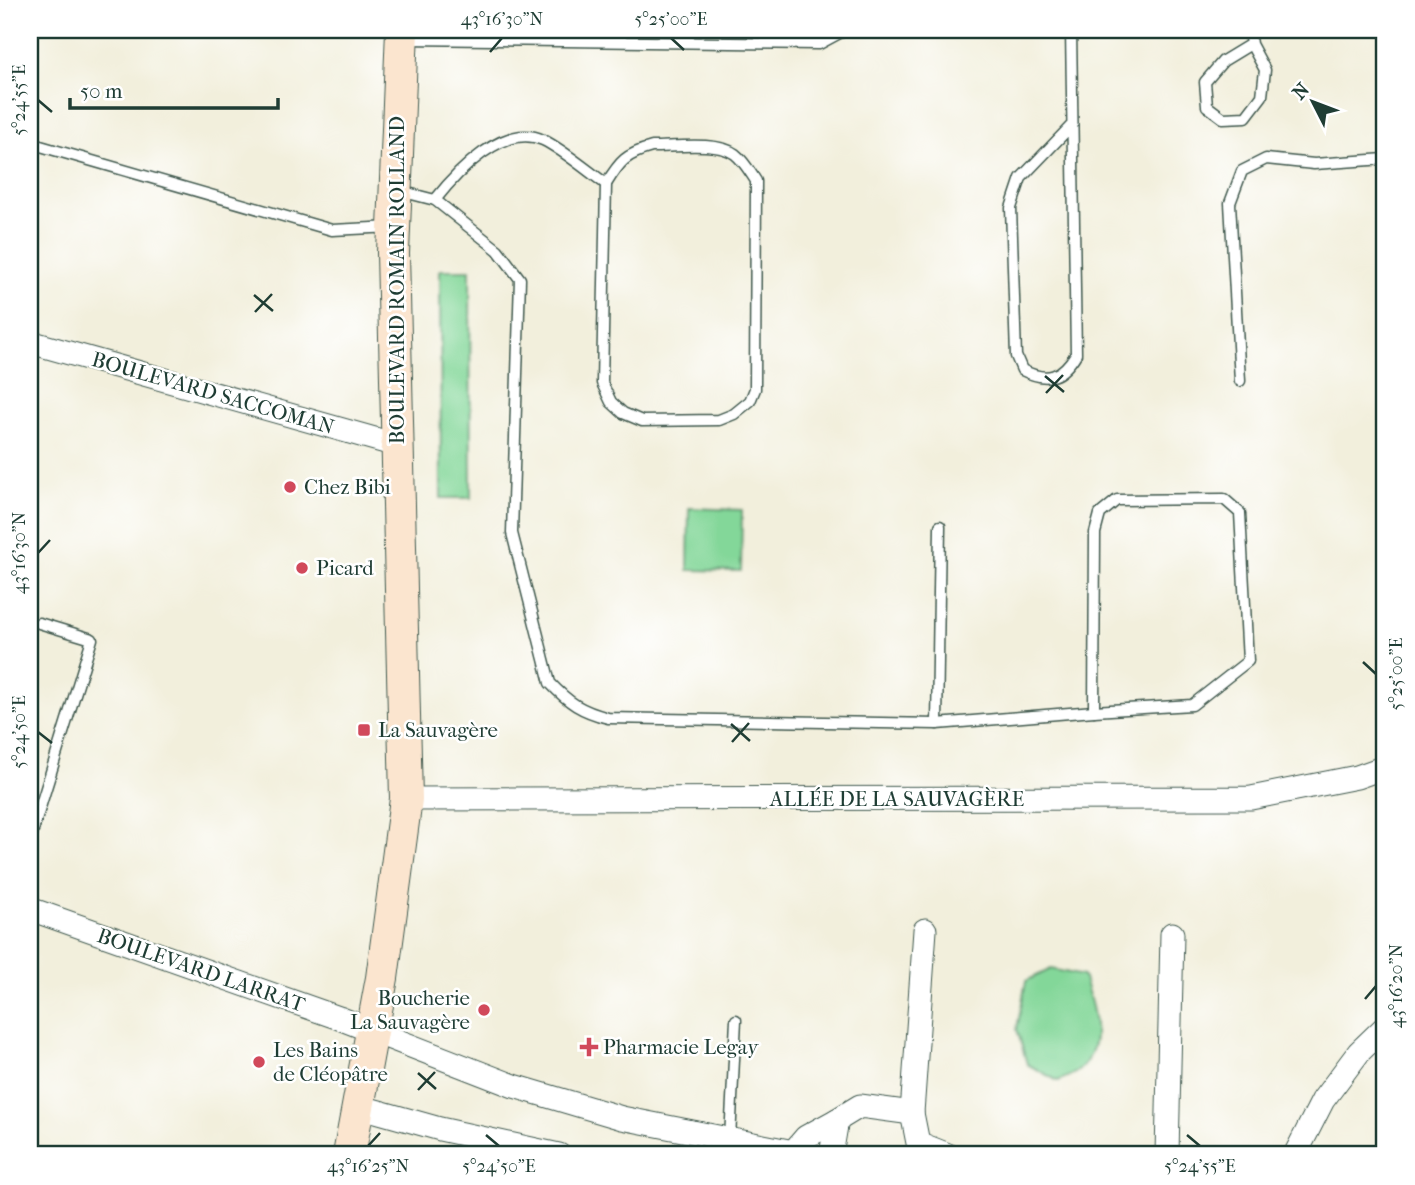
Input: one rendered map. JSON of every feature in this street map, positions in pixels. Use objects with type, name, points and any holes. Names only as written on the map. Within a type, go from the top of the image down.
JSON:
[{"type":"main road","name":"BOULEVARD ROMAIN ROLLAND","points":[[349,1155],[373,1032],[405,799],[396,445],[394,227],[402,34]]},
{"type":"street","name":"BOULEVARD SACCOMAN","points":[[30,342],[396,445]]},
{"type":"street","name":"ALLÉE DE LA SAUVAGÈRE","points":[[405,799],[1251,798],[1357,777],[1385,767]]},
{"type":"street","name":"BOULEVARD LARRAT","points":[[30,909],[373,1032],[514,1086],[622,1118],[801,1153]]},
{"type":"street","points":[[925,930],[912,1113],[918,1143],[948,1155]]},
{"type":"street","points":[[1167,1155],[1172,934]]},
{"type":"street","points":[[1295,1155],[1323,1100],[1359,1052],[1385,1027]]},
{"type":"street","points":[[801,1153],[806,1137],[860,1105],[912,1113]]},
{"type":"street","points":[[358,1106],[440,1129],[559,1155]]},
{"type":"street","points":[[831,1155],[837,1120]]},
{"type":"lane","points":[[402,34],[819,44],[845,30]]},
{"type":"lane","points":[[1071,30],[1076,354],[1068,368],[1056,377],[1033,376],[1023,370],[1016,356],[1011,208],[1021,178],[1072,125]]},
{"type":"lane","points":[[1249,30],[1251,44],[1265,70],[1262,96],[1246,117],[1223,118],[1207,106],[1205,82],[1223,61],[1251,44]]},
{"type":"lane","points":[[435,200],[458,172],[504,140],[525,135],[543,140],[606,184]]},
{"type":"lane","points":[[30,143],[332,230],[394,227]]},
{"type":"lane","points":[[652,147],[721,147],[735,153],[746,164],[756,181],[755,389],[750,401],[734,414],[719,420],[642,421],[623,413],[611,401],[602,383],[606,184],[618,164],[631,153],[652,147]]},
{"type":"lane","points":[[1240,381],[1230,203],[1242,171],[1266,159],[1314,164],[1385,159]]},
{"type":"lane","points":[[394,190],[435,200],[498,250],[520,279],[512,533],[550,683],[566,699],[586,712],[608,718],[937,724],[1192,705],[1248,661],[1240,513],[1224,499],[1117,500],[1100,514],[1095,533],[1094,711]]},
{"type":"lane","points":[[937,724],[940,526]]},
{"type":"lane","points":[[30,840],[92,639],[39,623]]},
{"type":"lane","points":[[730,1139],[736,1020]]},
{"type":"green space","points":[[440,270],[470,270],[471,498],[441,498]]},
{"type":"green space","points":[[689,508],[742,510],[741,571],[688,570]]},
{"type":"green space","points":[[1051,969],[1083,976],[1095,1025],[1095,1038],[1087,1061],[1076,1072],[1058,1081],[1027,1064],[1017,1029],[1026,981]]},
{"type":"place","name":"Chez Bibi","points":[[290,487]]},
{"type":"place","name":"Picard","points":[[302,568]]},
{"type":"place","name":"La Sauvagère","points":[[364,730]]},
{"type":"place","name":"Boucherie La Sauvagère","points":[[484,1010]]},
{"type":"place","name":"Pharmacie Legay","points":[[589,1047]]},
{"type":"place","name":"Les Bains de Cléopâtre","points":[[259,1062]]}]
